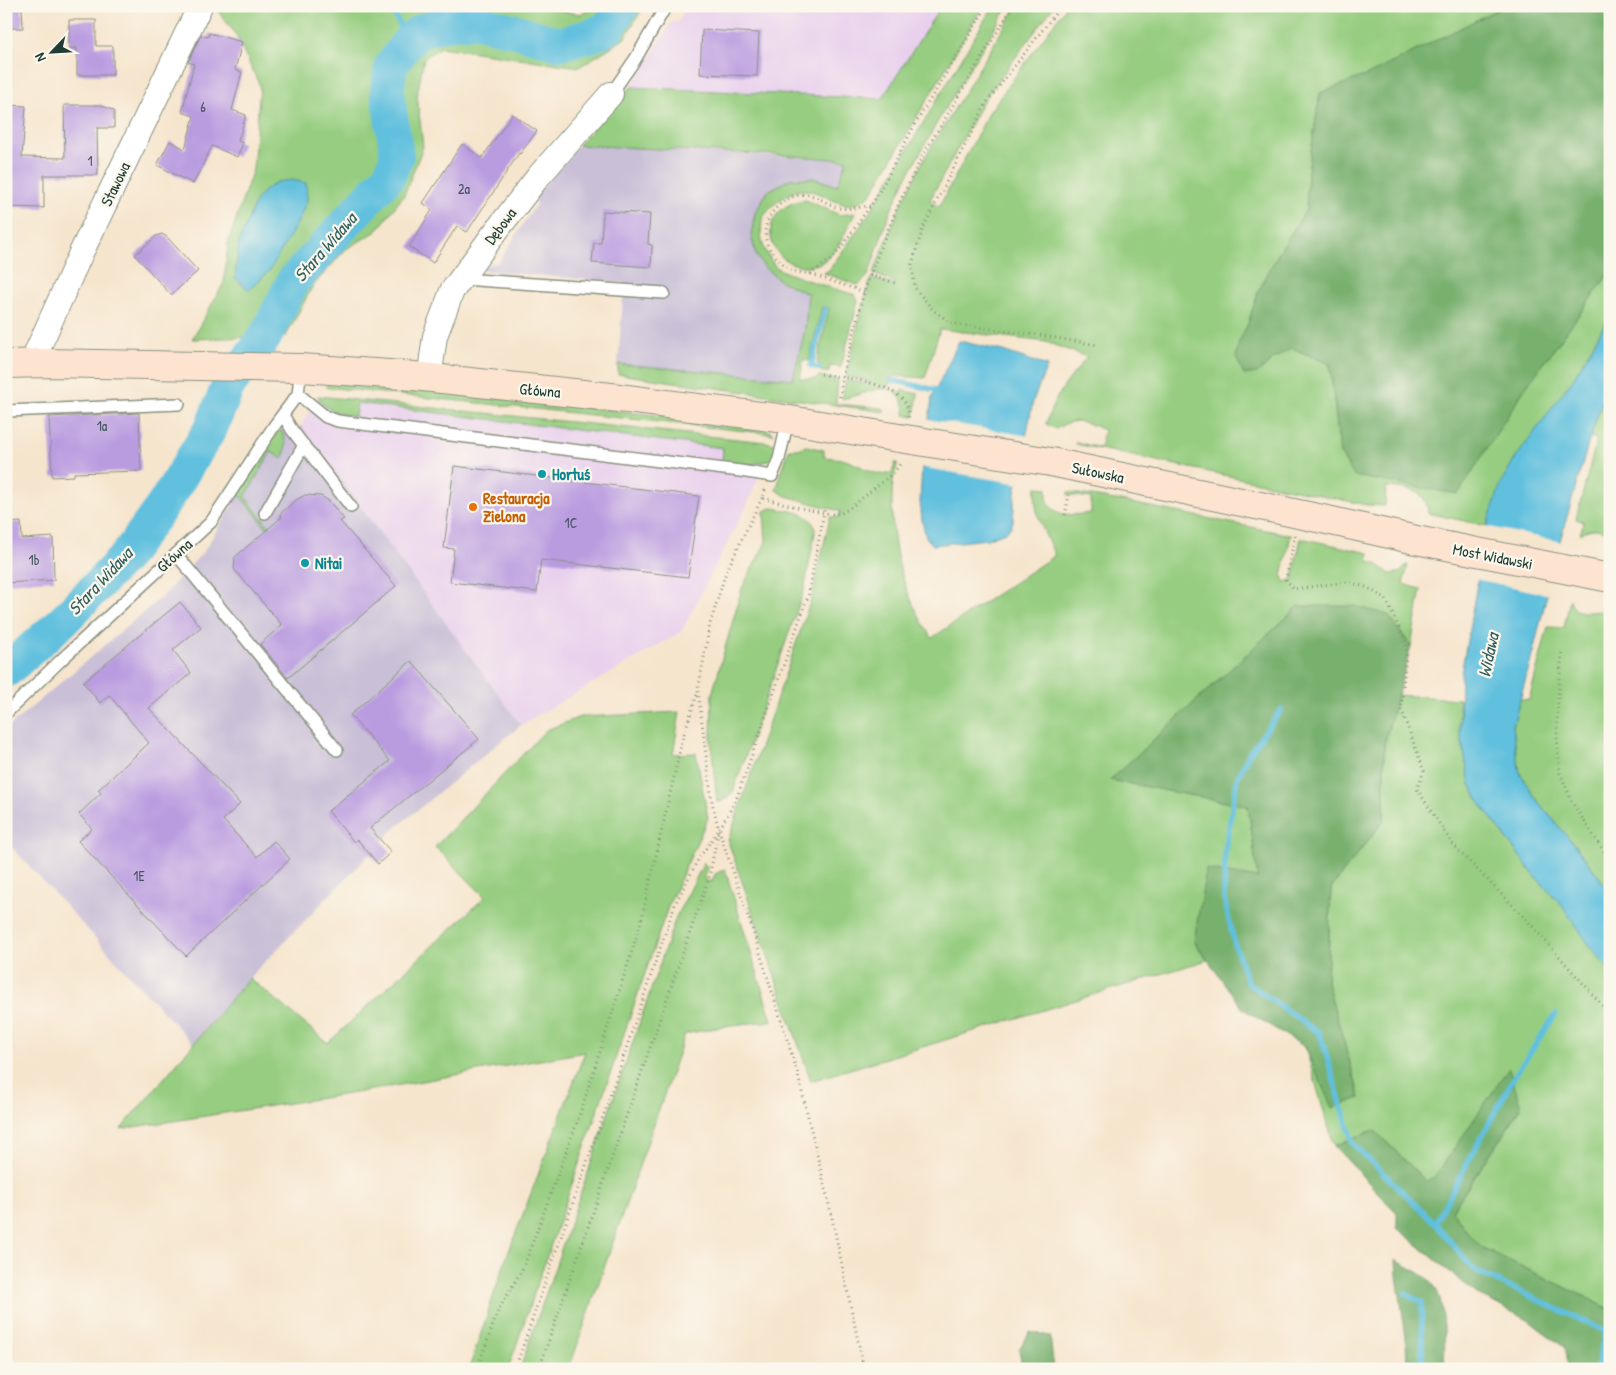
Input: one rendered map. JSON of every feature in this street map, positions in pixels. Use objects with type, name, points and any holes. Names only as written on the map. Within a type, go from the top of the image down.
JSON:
[{"type":"main road","name":"Główna","points":[[6,364],[272,367],[299,381],[363,372],[611,397],[783,419]]},
{"type":"main road","name":"Sułowska","points":[[783,419],[900,451],[1051,462],[1416,540]]},
{"type":"main road","name":"Most Widawski","points":[[1416,540],[1571,572],[1610,578]]},
{"type":"street","name":"Stawowa","points":[[42,363],[37,350],[77,262],[200,6]]},
{"type":"street","name":"Dębowa","points":[[429,378],[435,336],[452,291],[538,177],[611,94]]},
{"type":"lane","points":[[611,94],[636,58],[666,6]]},
{"type":"lane","points":[[460,279],[664,293]]},
{"type":"lane","points":[[299,381],[326,417],[338,421],[740,470],[772,476],[780,459],[783,419]]},
{"type":"lane","name":"Główna","points":[[6,714],[61,660],[211,522],[283,415],[299,381]]},
{"type":"lane","points":[[6,410],[179,404]]},
{"type":"lane","points":[[283,415],[351,507]]},
{"type":"lane","points":[[265,513],[304,445]]},
{"type":"lane","points":[[176,554],[337,750]]},
{"type":"path","points":[[811,274],[836,256],[876,198],[914,126],[987,6]]},
{"type":"path","points":[[840,397],[842,378],[864,292],[901,199],[923,155],[1013,6]]},
{"type":"path","points":[[1061,6],[987,102],[923,228],[912,264],[915,288],[934,311],[953,324],[1038,334],[1098,345]]},
{"type":"path","points":[[864,292],[811,274],[792,271],[775,257],[769,249],[765,236],[766,221],[775,207],[788,199],[802,194],[813,196],[838,208],[870,206]]},
{"type":"path","points":[[870,274],[895,284]]},
{"type":"path","points":[[821,374],[870,383],[892,390],[903,398],[909,412]]},
{"type":"path","points":[[762,498],[823,514],[840,514],[861,500],[900,451]]},
{"type":"path","points":[[478,1369],[498,1312],[524,1266],[582,1108],[640,926],[683,737],[698,691],[710,624],[726,572],[772,476]]},
{"type":"path","points":[[1066,515],[1070,495]]},
{"type":"path","points":[[515,1369],[675,904],[699,858],[719,830],[736,800],[808,596],[825,507]]},
{"type":"path","points":[[1298,514],[1286,580],[1294,589],[1347,582],[1366,587],[1386,598],[1408,644],[1401,709],[1424,771],[1417,789],[1453,845],[1526,919],[1610,1014]]},
{"type":"path","points":[[1562,653],[1558,698],[1560,773],[1573,804],[1610,861]]},
{"type":"path","points":[[698,691],[712,802],[719,830],[797,1071],[831,1213],[864,1369]]},
{"type":"path","points":[[539,1369],[709,878],[719,830]]},
{"type":"shaded area","points":[[687,6],[941,6],[882,99],[631,87],[672,22],[678,22]]},
{"type":"shaded area","points":[[578,145],[848,160],[837,186],[813,178],[768,191],[751,235],[781,281],[808,293],[805,330],[793,380],[618,364],[624,283],[481,270],[481,267],[499,262],[536,204],[535,197]]},
{"type":"shaded area","points":[[318,396],[766,442],[765,461],[748,503],[681,632],[521,725],[301,426]]},
{"type":"shaded area","points":[[301,426],[521,725],[394,829],[249,978],[193,1044],[6,841],[6,729],[164,595],[204,551],[277,432],[280,429]]},
{"type":"green space","points":[[214,6],[530,6],[581,14],[597,6],[644,6],[624,39],[579,67],[441,47],[424,58],[417,95],[423,147],[404,195],[377,231],[346,249],[312,287],[286,336],[192,339],[224,283],[228,243],[253,169],[260,86],[235,33]]},
{"type":"green space","points":[[941,6],[983,6],[871,194],[861,201],[844,204],[812,191],[797,191],[784,197],[772,207],[764,217],[762,224],[761,236],[763,244],[776,267],[801,278],[855,295],[858,301],[841,367],[830,366],[828,373],[820,371],[820,364],[817,363],[829,308],[822,307],[809,361],[803,360],[800,379],[816,379],[819,376],[838,380],[836,404],[883,408],[885,412],[618,374],[618,364],[793,379],[805,330],[808,294],[781,281],[765,268],[756,255],[751,235],[755,213],[768,191],[790,179],[813,178],[837,186],[847,160],[578,145],[631,87],[882,99]]},
{"type":"green space","points":[[993,6],[1008,6],[942,114],[904,182],[888,217],[868,276],[857,285],[824,273],[829,270],[867,217]]},
{"type":"green space","points":[[1017,6],[1054,6],[983,101],[930,200],[939,207],[990,111],[1064,10],[1065,6],[1504,6],[1372,73],[1320,93],[1308,171],[1306,210],[1277,256],[1258,292],[1248,324],[1239,342],[1258,373],[1272,360],[1292,348],[1330,364],[1340,453],[1354,476],[1458,493],[1524,390],[1610,272],[1610,315],[1575,376],[1546,418],[1487,526],[1428,513],[1424,498],[1408,489],[1386,487],[1385,506],[1367,505],[1076,444],[1076,442],[1100,448],[1104,430],[1075,421],[1056,429],[1046,424],[1058,396],[1068,380],[1087,357],[1046,342],[940,329],[925,378],[892,376],[888,387],[885,389],[842,399],[846,380],[869,384],[869,381],[846,377],[859,319],[871,278],[894,285],[895,282],[873,274],[898,211],[924,159]]},
{"type":"green space","points":[[1504,6],[1610,6],[1610,272],[1524,390],[1458,494],[1354,476],[1340,453],[1330,364],[1292,348],[1272,360],[1258,373],[1244,375],[1236,357],[1239,342],[1248,324],[1258,292],[1277,256],[1306,210],[1308,171],[1320,93],[1372,73]]},
{"type":"green space","points":[[806,200],[840,215],[855,213],[842,239],[829,257],[816,265],[808,266],[791,263],[784,259],[773,245],[771,237],[773,222],[780,211],[792,203]]},
{"type":"green space","points":[[334,380],[765,427],[774,434],[325,387]]},
{"type":"green space","points":[[1610,389],[1610,533],[1595,529],[1580,534],[1584,522],[1576,519],[1597,439],[1590,437],[1602,402]]},
{"type":"green space","points":[[893,390],[918,394],[914,417],[905,415],[902,401]]},
{"type":"green space","points":[[318,396],[766,442],[778,445],[774,457],[761,463],[742,464],[722,461],[723,448],[357,403],[355,417],[328,409]]},
{"type":"green space","points":[[280,429],[286,443],[283,459],[271,452],[245,497],[269,526],[267,528],[238,493]]},
{"type":"green space","points":[[806,446],[824,450],[824,457],[845,460],[881,474],[888,474],[893,470],[895,463],[898,463],[892,495],[892,519],[897,555],[907,590],[932,638],[1055,555],[1038,514],[1035,496],[1036,487],[1047,488],[1047,498],[1050,505],[1060,513],[1075,515],[1091,513],[1091,498],[1068,495],[1068,492],[1291,535],[1282,576],[1284,582],[1292,580],[1301,538],[1369,553],[1368,561],[1378,565],[1390,574],[1401,572],[1408,565],[1403,584],[1421,589],[1411,646],[1388,615],[1299,606],[1110,780],[1248,806],[1258,878],[1194,941],[1207,960],[811,1081],[728,841],[812,597],[830,517],[839,517],[840,511],[786,496],[776,490],[789,449],[798,449]]},
{"type":"green space","points":[[772,508],[793,511],[806,516],[811,520],[815,533],[804,590],[733,792],[723,801],[717,802],[711,741],[712,694],[742,588],[766,542],[764,511]]},
{"type":"green space","points":[[1570,599],[1572,605],[1578,611],[1583,612],[1604,611],[1604,603],[1610,603],[1610,894],[1573,843],[1539,803],[1520,773],[1516,753],[1513,726],[1520,699],[1529,700],[1548,627],[1564,628]]},
{"type":"green space","points":[[1299,606],[1355,606],[1388,615],[1411,646],[1384,745],[1384,820],[1331,888],[1327,983],[1360,1098],[1332,1108],[1305,1047],[1243,1009],[1194,941],[1206,869],[1258,878],[1248,806],[1110,780]]},
{"type":"green space","points":[[1397,695],[1459,699],[1460,731],[1470,784],[1480,803],[1534,875],[1561,904],[1610,971],[1610,1309],[1483,1248],[1468,1233],[1452,1211],[1521,1108],[1434,1178],[1426,1181],[1374,1130],[1334,1146],[1305,1047],[1332,1107],[1360,1098],[1327,983],[1331,888],[1384,820],[1384,745]]},
{"type":"green space","points":[[680,712],[673,754],[696,753],[708,818],[669,904],[508,1369],[469,1369],[504,1264],[585,1052],[355,1093],[121,1129],[249,978],[328,1043],[485,897],[435,847],[546,730],[580,717]]},
{"type":"green space","points":[[703,862],[708,869],[704,879],[712,882],[715,874],[725,869],[772,1021],[731,1025],[685,1034],[569,1369],[520,1369],[676,917]]},
{"type":"green space","points":[[1509,1068],[1521,1107],[1452,1211],[1468,1233],[1483,1248],[1610,1309],[1610,1369],[1567,1369],[1565,1348],[1528,1320],[1478,1295],[1397,1228],[1397,1213],[1334,1146],[1374,1130],[1426,1181],[1434,1178]]},
{"type":"green space","points":[[1396,1260],[1422,1275],[1436,1288],[1440,1298],[1444,1322],[1444,1369],[1407,1369],[1406,1337]]},
{"type":"green space","points":[[1030,1332],[1050,1336],[1054,1369],[1022,1369],[1019,1349]]},
{"type":"water","points":[[292,180],[306,183],[307,201],[298,222],[270,270],[249,290],[235,278],[239,242],[256,200],[265,190],[277,182]]},
{"type":"water","name":"Widawa","points":[[1610,315],[1610,389],[1602,402],[1589,441],[1560,541],[1513,726],[1520,773],[1539,803],[1573,843],[1610,894],[1610,971],[1561,904],[1534,875],[1480,803],[1470,784],[1460,731],[1461,674],[1488,522],[1500,486],[1512,463],[1575,376]]},
{"type":"water","points":[[959,341],[1003,351],[1047,366],[1033,401],[1015,494],[1011,527],[1005,532],[987,539],[933,545],[926,537],[922,520],[920,502],[922,467],[932,398]]},
{"type":"pier","points":[[927,419],[1029,436],[1020,484],[920,467]]},
{"type":"pier","points":[[1485,526],[1562,542],[1550,595],[1475,579]]},
{"type":"building","points":[[6,8],[22,8],[23,28],[6,28]]},
{"type":"building","points":[[69,20],[96,20],[96,46],[113,46],[113,75],[77,75],[77,48],[69,48]]},
{"type":"building","points":[[702,30],[759,33],[757,76],[700,74]]},
{"type":"building","points":[[209,33],[242,42],[235,70],[242,72],[232,110],[246,115],[238,141],[243,143],[237,157],[212,146],[193,184],[157,165],[170,141],[185,149],[194,116],[182,112],[194,64],[188,62],[201,35],[208,37]]},
{"type":"building","points":[[6,105],[26,106],[22,157],[65,158],[64,105],[101,105],[114,111],[114,128],[97,128],[98,175],[44,175],[44,208],[6,207]]},
{"type":"building","points":[[512,114],[537,131],[519,153],[467,232],[457,226],[433,263],[409,247],[432,210],[423,203],[462,144],[482,158]]},
{"type":"building","points":[[603,211],[650,214],[648,244],[652,245],[651,267],[592,263],[594,243],[601,243]]},
{"type":"building","points":[[162,234],[198,271],[171,295],[135,255],[156,236]]},
{"type":"building","points":[[139,413],[141,471],[74,473],[74,476],[52,477],[49,417]]},
{"type":"building","points":[[454,466],[699,496],[688,577],[541,560],[537,592],[450,582],[454,549],[444,548]]},
{"type":"building","name":"Nitai","points":[[305,495],[321,496],[329,501],[344,519],[340,521],[396,586],[288,678],[260,644],[282,625],[234,569],[235,557],[282,517],[280,514]]},
{"type":"building","points":[[21,522],[22,539],[53,537],[54,580],[6,583],[6,523]]},
{"type":"building","points":[[180,602],[201,627],[173,650],[191,673],[149,708],[240,804],[223,820],[257,857],[274,841],[290,859],[186,956],[78,841],[92,829],[79,814],[101,793],[98,790],[149,743],[109,695],[100,703],[83,682]]},
{"type":"building","points":[[411,661],[479,739],[370,828],[391,852],[378,864],[357,839],[354,842],[328,811],[390,761],[350,715]]},
{"type":"waterway","points":[[378,6],[394,13],[408,42]]},
{"type":"waterway","name":"Stara Widawa","points":[[6,671],[63,621],[126,556],[163,505],[211,428],[228,386],[265,337],[293,281],[389,176],[397,156],[387,91],[391,66],[408,42],[420,31],[443,24],[475,21],[559,44],[593,35],[608,28],[622,6]]},
{"type":"waterway","points":[[819,368],[811,366],[825,309]]},
{"type":"waterway","points":[[891,380],[936,390]]},
{"type":"waterway","points":[[1281,710],[1250,752],[1237,779],[1225,851],[1224,899],[1235,945],[1248,983],[1320,1034],[1353,1144],[1435,1223],[1475,1271],[1605,1331],[1597,1369]]},
{"type":"waterway","points":[[1435,1223],[1515,1075],[1556,1014]]},
{"type":"waterway","points":[[1406,1294],[1422,1302],[1422,1369]]},
{"type":"place","name":"Hortuś","points":[[542,474]]},
{"type":"place","name":"Restauracja Zielona","points":[[473,507]]},
{"type":"place","name":"Nitai","points":[[305,563]]}]
